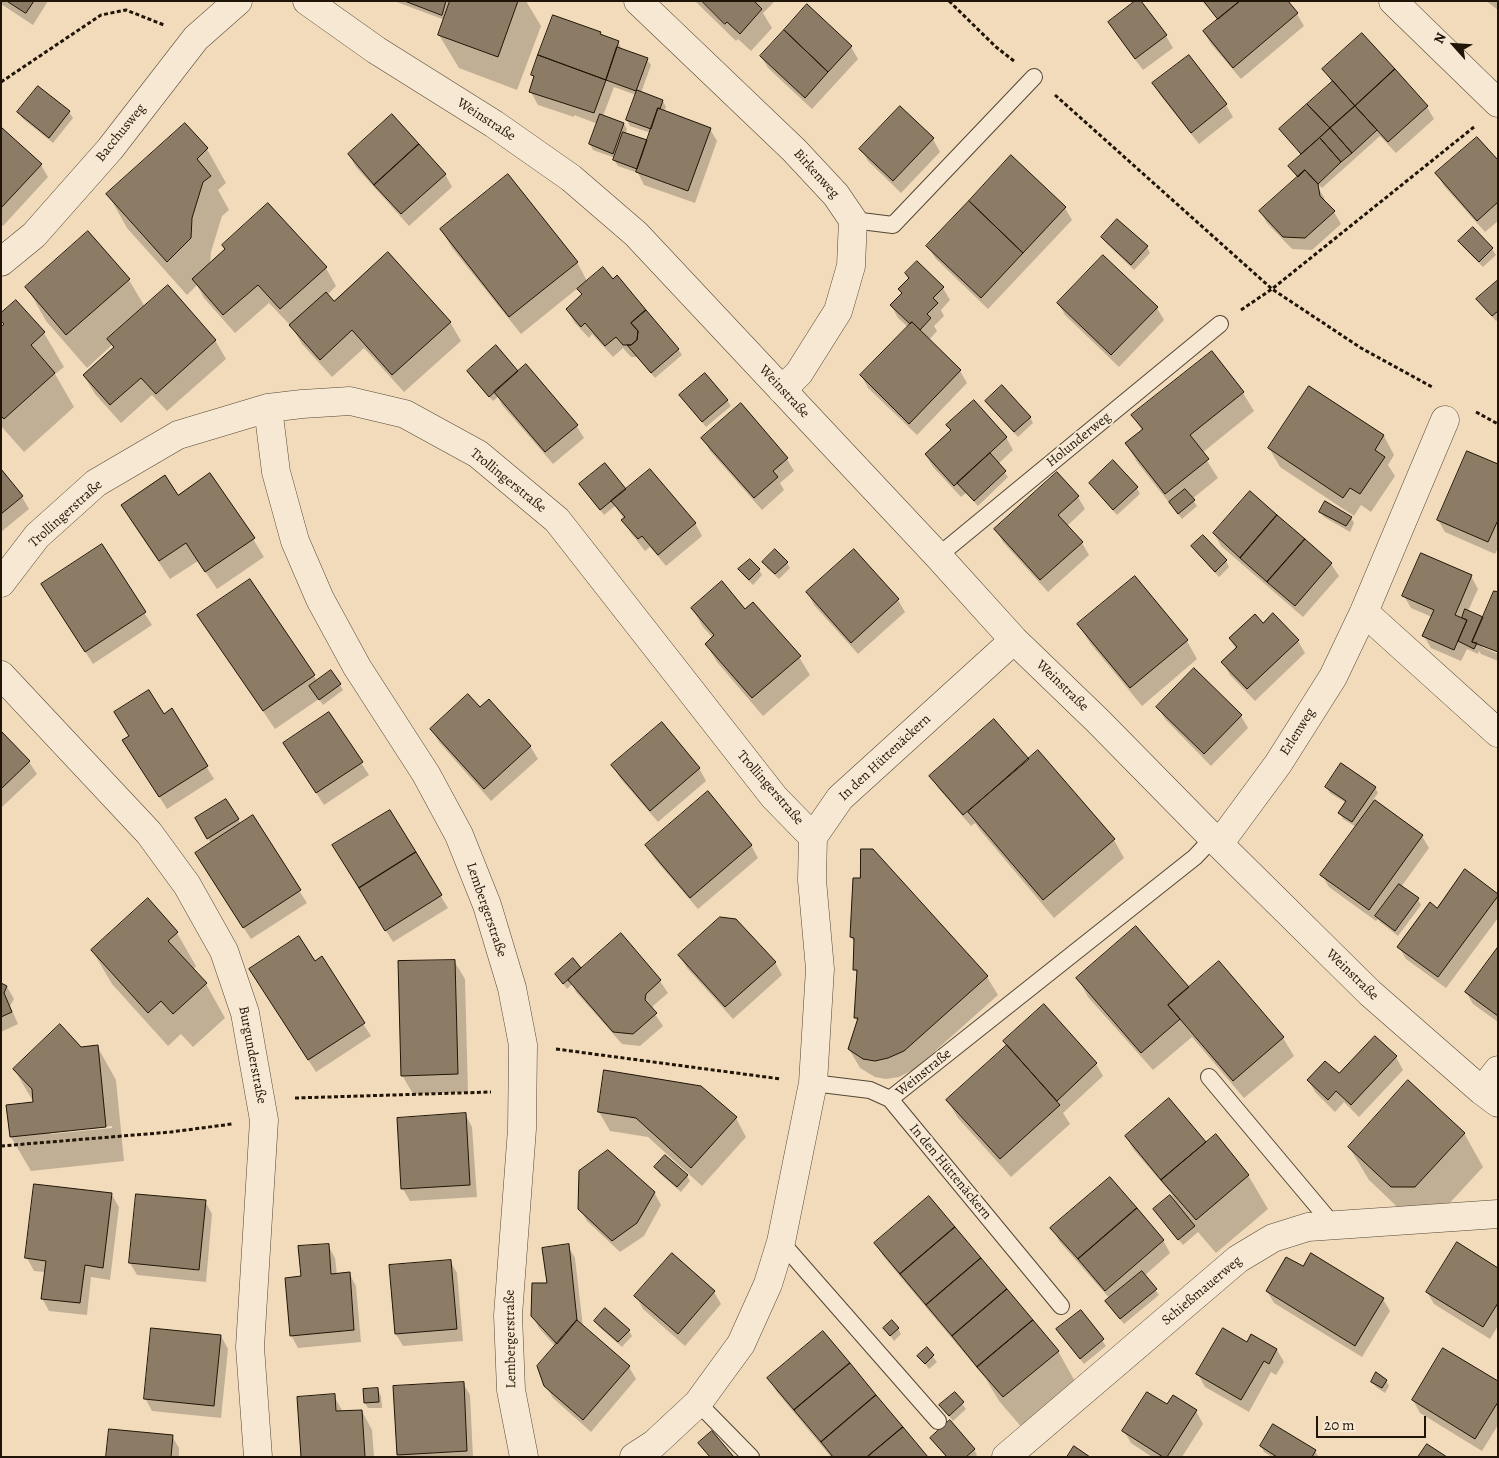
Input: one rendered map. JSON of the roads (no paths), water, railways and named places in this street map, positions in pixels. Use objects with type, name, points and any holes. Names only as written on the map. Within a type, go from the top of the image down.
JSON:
[{"type":"street","name":"Bacchusweg","points":[[1,262],[34,235],[104,156],[196,38],[238,1]]},
{"type":"street","name":"Weinstraße","points":[[307,1],[376,50],[494,124],[571,178],[636,234],[938,556],[1014,640],[1370,994],[1492,1088]]},
{"type":"street","name":"Birkenweg","points":[[638,1],[794,150],[836,195],[852,220]]},
{"type":"street","points":[[1393,1],[1498,103]]},
{"type":"street","points":[[782,390],[798,373],[838,311],[851,266],[852,220]]},
{"type":"street","name":"Trollingerstraße","points":[[1,583],[37,536],[96,484],[178,435],[268,408],[302,404],[350,401],[405,414],[478,454],[557,520],[774,797],[813,837]]},
{"type":"street","name":"Lembergerstraße","points":[[268,408],[276,472],[295,541],[320,599],[358,667],[426,774],[459,835],[490,914],[512,988],[524,1045],[522,1130],[508,1315],[511,1390],[524,1457]]},
{"type":"street","name":"Erlenweg","points":[[1216,841],[1278,764],[1333,677],[1364,612],[1445,420]]},
{"type":"street","points":[[1364,612],[1498,733]]},
{"type":"street","name":"In den Hüttenäckern","points":[[813,837],[840,798],[1014,640]]},
{"type":"street","name":"Burgunderstraße","points":[[1,675],[149,834],[187,885],[224,951],[245,1013],[263,1110],[250,1347],[258,1457]]},
{"type":"street","points":[[634,1457],[654,1444],[698,1403],[741,1344],[768,1284],[781,1242],[812,1083],[820,969],[812,880],[813,837]]},
{"type":"street","name":"Schießmauerweg","points":[[1006,1457],[1238,1259],[1273,1238],[1308,1227],[1498,1214]]},
{"type":"lane","points":[[852,220],[893,225],[1034,77]]},
{"type":"lane","name":"Holunderweg","points":[[938,556],[1220,324]]},
{"type":"lane","name":"Weinstraße","points":[[890,1099],[1216,841]]},
{"type":"lane","points":[[1210,1077],[1334,1226]]},
{"type":"lane","name":"In den Hüttenäckern","points":[[812,1083],[870,1090],[890,1099],[1061,1306]]},
{"type":"lane","points":[[781,1242],[938,1421]]},
{"type":"lane","points":[[698,1403],[751,1457]]}]
